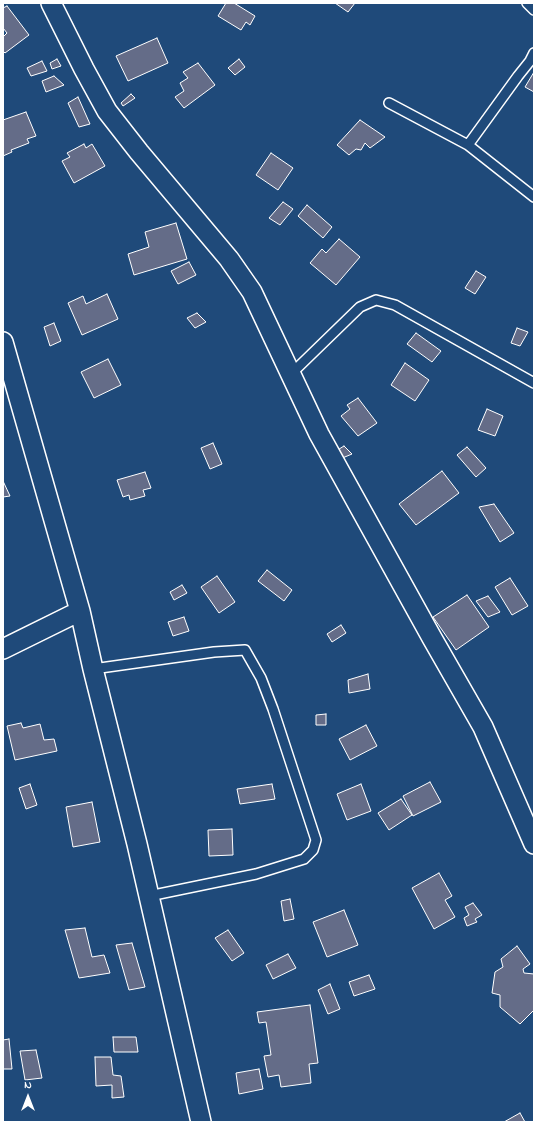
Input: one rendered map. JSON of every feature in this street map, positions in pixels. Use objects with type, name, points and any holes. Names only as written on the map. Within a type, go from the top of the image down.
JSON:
[{"type":"street","points":[[51,3],[107,111],[139,152],[229,259],[252,292],[319,434],[483,727],[534,844]]},
{"type":"street","points":[[3,342],[80,611],[137,844],[201,1122]]},
{"type":"street","points":[[3,649],[80,611]]},
{"type":"lane","points":[[527,3],[534,10]]},
{"type":"lane","points":[[468,145],[530,61],[534,53]]},
{"type":"lane","points":[[389,103],[468,145],[534,197]]},
{"type":"lane","points":[[291,374],[360,307],[376,300],[395,305],[534,383]]},
{"type":"lane","points":[[93,669],[214,652],[245,650],[261,678],[316,840],[313,850],[304,859],[256,874],[149,896]]},
{"type":"building","points":[[226,3],[234,3],[255,16],[250,25],[246,22],[241,30],[218,16]]},
{"type":"building","points":[[335,3],[355,3],[348,12]]},
{"type":"building","points":[[7,6],[29,35],[5,53],[3,51],[3,37],[7,33],[3,28],[3,8]]},
{"type":"building","points":[[157,38],[168,63],[128,81],[116,56]]},
{"type":"building","points":[[57,59],[61,66],[52,69],[50,63]]},
{"type":"building","points":[[239,59],[245,67],[235,75],[228,68]]},
{"type":"building","points":[[42,61],[47,71],[31,76],[27,68]]},
{"type":"building","points":[[198,63],[215,85],[184,108],[175,97],[184,91],[180,83],[188,78],[183,72]]},
{"type":"building","points":[[534,72],[534,92],[525,87]]},
{"type":"building","points":[[54,76],[64,85],[46,92],[42,81]]},
{"type":"building","points":[[131,94],[135,98],[123,106],[121,103]]},
{"type":"building","points":[[78,97],[90,124],[79,127],[68,103]]},
{"type":"building","points":[[26,112],[36,136],[27,139],[29,143],[11,150],[12,152],[3,156],[3,120]]},
{"type":"building","points":[[360,120],[385,137],[370,148],[365,143],[361,150],[356,149],[349,155],[337,145]]},
{"type":"building","points":[[84,144],[86,148],[92,144],[105,166],[74,183],[62,161],[70,157],[67,153]]},
{"type":"building","points":[[271,153],[293,168],[278,190],[256,175]]},
{"type":"building","points":[[283,202],[293,209],[280,225],[269,218]]},
{"type":"building","points":[[307,205],[332,227],[323,238],[298,216]]},
{"type":"building","points":[[176,223],[187,259],[134,275],[128,254],[149,247],[145,232]]},
{"type":"building","points":[[339,239],[360,257],[336,285],[310,263],[322,249],[326,253]]},
{"type":"building","points":[[189,262],[196,275],[178,284],[171,271]]},
{"type":"building","points":[[476,271],[486,277],[475,294],[465,288]]},
{"type":"building","points":[[107,294],[118,319],[82,335],[68,303],[83,296],[86,304]]},
{"type":"building","points":[[197,313],[206,322],[195,328],[187,318]]},
{"type":"building","points":[[54,323],[61,341],[50,346],[44,327]]},
{"type":"building","points":[[517,328],[528,332],[520,346],[511,343]]},
{"type":"building","points":[[416,333],[441,351],[432,362],[407,344]]},
{"type":"building","points":[[108,359],[121,385],[94,398],[81,372]]},
{"type":"building","points":[[405,363],[429,380],[415,401],[391,385]]},
{"type":"building","points":[[358,398],[377,423],[358,436],[341,416],[350,409],[347,405]]},
{"type":"building","points":[[487,409],[503,416],[495,436],[478,430]]},
{"type":"building","points":[[213,443],[222,464],[210,469],[201,448]]},
{"type":"building","points":[[344,446],[352,454],[340,459],[336,451]]},
{"type":"building","points":[[467,447],[486,468],[476,477],[457,455]]},
{"type":"building","points":[[442,471],[459,493],[416,525],[399,504]]},
{"type":"building","points":[[145,472],[151,488],[143,490],[145,496],[130,500],[129,495],[123,497],[117,480]]},
{"type":"building","points":[[3,481],[10,496],[3,497]]},
{"type":"building","points":[[494,504],[514,533],[500,542],[479,507]]},
{"type":"building","points":[[267,570],[292,590],[284,601],[258,581]]},
{"type":"building","points":[[217,576],[235,602],[219,613],[201,587]]},
{"type":"building","points":[[510,578],[528,606],[512,615],[495,587]]},
{"type":"building","points":[[182,585],[187,593],[174,600],[170,592]]},
{"type":"building","points":[[467,595],[489,627],[456,650],[433,617]]},
{"type":"building","points":[[488,596],[500,612],[488,617],[476,601]]},
{"type":"building","points":[[184,617],[189,631],[173,636],[168,622]]},
{"type":"building","points":[[341,625],[346,633],[332,642],[327,634]]},
{"type":"building","points":[[368,674],[370,689],[349,693],[348,680]]},
{"type":"building","points":[[326,714],[326,725],[316,725],[316,715]]},
{"type":"building","points":[[21,723],[23,728],[40,724],[44,740],[54,739],[57,751],[15,760],[7,726]]},
{"type":"building","points":[[366,725],[377,746],[350,760],[339,739]]},
{"type":"building","points":[[430,782],[441,802],[413,816],[403,796]]},
{"type":"building","points":[[30,784],[37,805],[26,809],[19,788]]},
{"type":"building","points":[[272,784],[275,799],[240,804],[237,789]]},
{"type":"building","points":[[361,784],[371,811],[347,820],[337,794]]},
{"type":"building","points":[[401,799],[412,815],[389,830],[378,813]]},
{"type":"building","points":[[92,802],[100,842],[73,847],[66,807]]},
{"type":"building","points":[[232,829],[233,855],[209,856],[208,830]]},
{"type":"building","points":[[439,873],[452,896],[445,900],[455,917],[434,929],[412,888]]},
{"type":"building","points":[[290,899],[294,919],[284,921],[281,901]]},
{"type":"building","points":[[473,903],[482,915],[475,919],[477,922],[467,926],[464,918],[469,915],[465,907]]},
{"type":"building","points":[[344,910],[358,945],[327,957],[313,922]]},
{"type":"building","points":[[85,928],[92,957],[104,955],[110,973],[79,978],[65,930]]},
{"type":"building","points":[[228,930],[244,953],[232,961],[215,938]]},
{"type":"building","points":[[132,943],[145,987],[129,990],[116,945]]},
{"type":"building","points":[[517,946],[530,964],[523,969],[524,973],[534,974],[534,1010],[520,1024],[500,1007],[500,995],[492,993],[495,972],[503,967],[501,959]]},
{"type":"building","points":[[288,954],[296,968],[273,979],[266,965]]},
{"type":"building","points":[[369,975],[375,989],[354,996],[349,982]]},
{"type":"building","points":[[330,984],[340,1009],[328,1014],[318,990]]},
{"type":"building","points":[[310,1005],[318,1063],[309,1064],[311,1083],[281,1087],[279,1075],[268,1077],[264,1056],[271,1055],[266,1022],[259,1023],[257,1012]]},
{"type":"building","points":[[113,1037],[136,1037],[138,1052],[114,1052]]},
{"type":"building","points":[[9,1039],[12,1069],[3,1069],[3,1040]]},
{"type":"building","points":[[36,1050],[42,1078],[25,1080],[20,1051]]},
{"type":"building","points":[[95,1057],[111,1057],[113,1075],[121,1076],[124,1097],[112,1098],[112,1085],[96,1086]]},
{"type":"building","points":[[259,1069],[263,1089],[239,1094],[236,1073]]},
{"type":"building","points":[[520,1113],[525,1122],[504,1122]]}]
